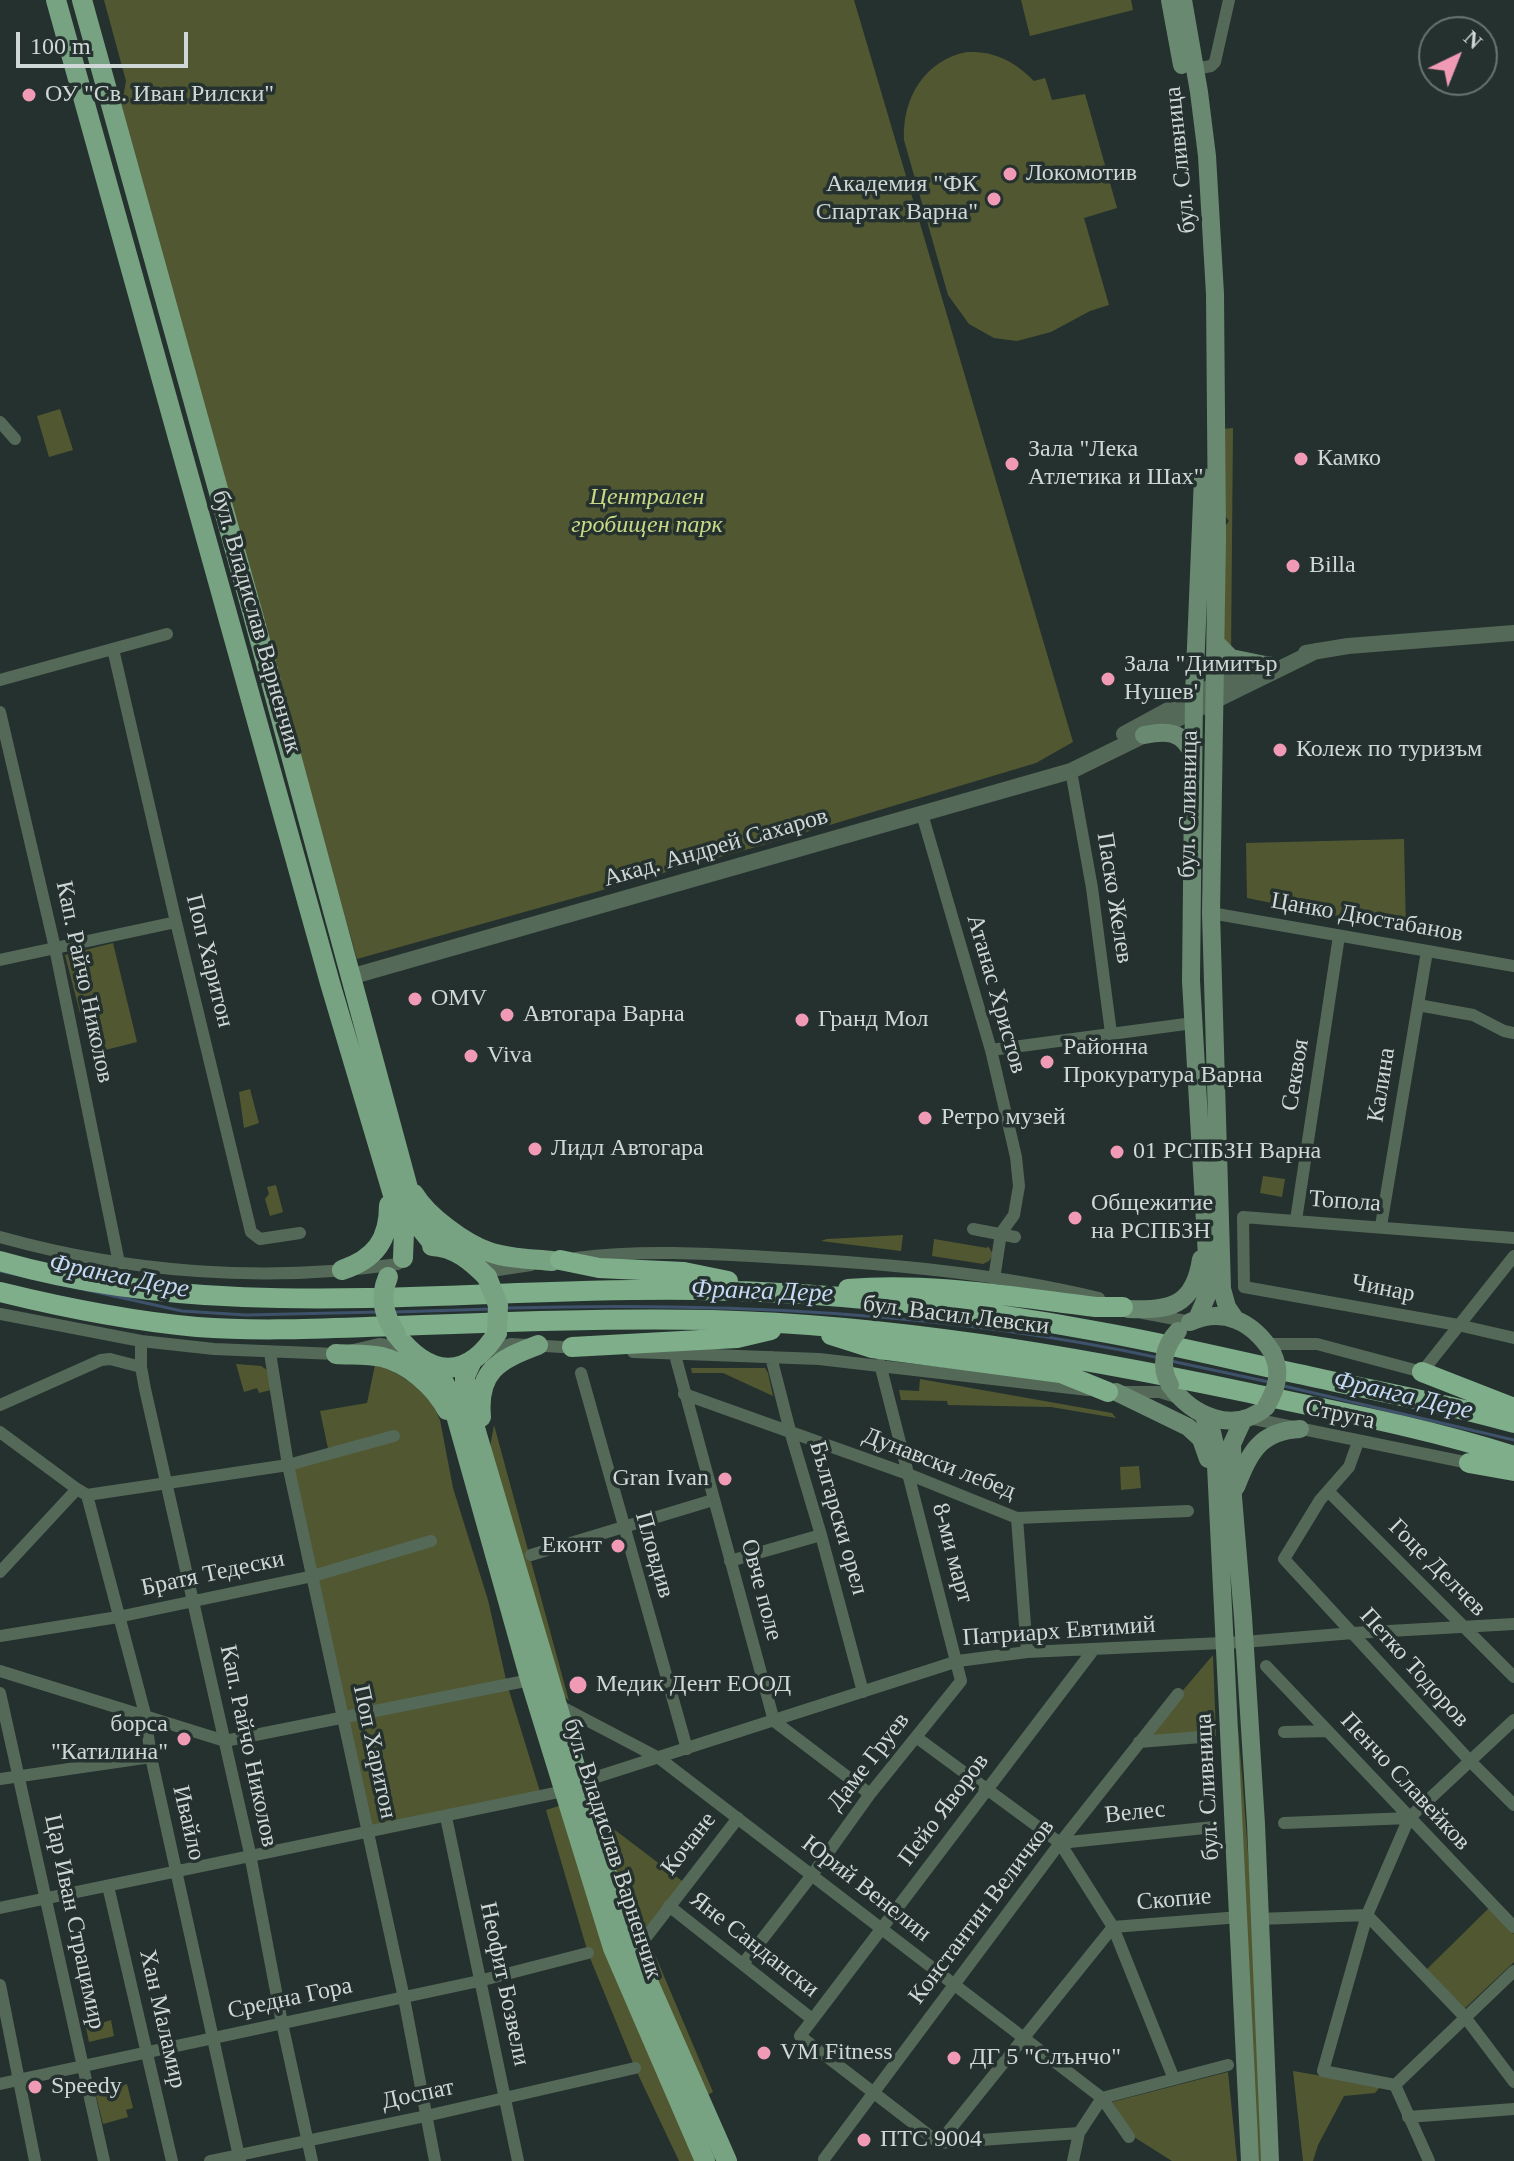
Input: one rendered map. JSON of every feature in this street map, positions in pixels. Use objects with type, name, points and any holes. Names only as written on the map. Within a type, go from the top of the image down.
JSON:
[{"type":"highway","name":"бул. Васил Левски","points":[[0,1261],[119,1286],[247,1299],[360,1299],[649,1289],[792,1293],[971,1311],[1103,1332],[1514,1423]]},
{"type":"highway","points":[[556,1261],[599,1268],[684,1272],[792,1293],[905,1285],[1126,1308]]},
{"type":"highway","name":"бул. Васил Левски","points":[[0,1292],[87,1312],[224,1328],[637,1319],[796,1324],[996,1345],[1076,1358],[1400,1425],[1514,1456]]},
{"type":"highway","points":[[572,1347],[737,1338],[796,1324],[872,1348],[1061,1373],[1112,1392]]},
{"type":"highway","points":[[1422,1372],[1514,1408]]},
{"type":"highway","points":[[1469,1463],[1514,1471]]},
{"type":"main road","name":"бул. Владислав Варненчик","points":[[56,0],[231,632],[397,1182],[421,1231],[443,1247]]},
{"type":"main road","name":"бул. Владислав Варненчик","points":[[82,0],[350,977],[397,1182],[404,1232],[396,1266]]},
{"type":"main road","name":"бул. Сливница","points":[[1170,0],[1193,126],[1201,232],[1203,518],[1194,704],[1193,1023],[1208,1094],[1222,1289],[1227,1307],[1236,1320]]},
{"type":"main road","name":"бул. Сливница","points":[[1183,0],[1207,156],[1213,246],[1216,643],[1205,1225],[1209,1291],[1189,1324]]},
{"type":"main road","points":[[1216,643],[1231,658],[1265,665]]},
{"type":"main road","points":[[1144,735],[1162,731],[1178,734],[1188,744],[1193,757]]},
{"type":"main road","points":[[397,1182],[430,1214],[480,1248],[496,1254],[556,1261]]},
{"type":"main road","points":[[342,1270],[365,1260],[384,1241],[397,1182]]},
{"type":"main road","points":[[1126,1308],[1161,1309],[1185,1297],[1197,1280],[1205,1225]]},
{"type":"main road","points":[[443,1247],[460,1254],[481,1271],[498,1305],[497,1333],[477,1358],[448,1368],[430,1364],[401,1341],[387,1318],[383,1302],[384,1289],[396,1266],[419,1248],[443,1247]]},
{"type":"main road","points":[[1215,1315],[1236,1320],[1270,1348],[1279,1374],[1266,1407],[1246,1419],[1220,1420],[1202,1413],[1175,1392],[1164,1372],[1164,1355],[1170,1341],[1189,1324],[1215,1315]]},
{"type":"main road","points":[[484,1457],[479,1395],[483,1383],[508,1357],[538,1345]]},
{"type":"main road","points":[[336,1354],[384,1357],[412,1372],[429,1385],[443,1402],[464,1444]]},
{"type":"main road","name":"бул. Владислав Варненчик","points":[[477,1358],[465,1376],[464,1388],[555,1703],[571,1787],[613,1948],[705,2161]]},
{"type":"main road","name":"бул. Владислав Варненчик","points":[[430,1364],[450,1394],[530,1680],[620,1918],[727,2161]]},
{"type":"main road","points":[[1112,1392],[1184,1424],[1197,1435],[1225,1497]]},
{"type":"main road","name":"бул. Сливница","points":[[1202,1413],[1212,1432],[1225,1497],[1249,1918],[1270,2161]]},
{"type":"main road","name":"бул. Сливница","points":[[1225,1497],[1232,1444],[1246,1419]]},
{"type":"main road","points":[[1225,1497],[1245,1463],[1264,1440],[1277,1431],[1300,1429]]},
{"type":"main road","name":"бул. Сливница","points":[[1249,1918],[1250,2161]]},
{"type":"street","points":[[1195,69],[1211,66],[1215,62],[1228,5]]},
{"type":"street","points":[[0,422],[15,439]]},
{"type":"street","name":"Акад. Андрей Сахаров","points":[[350,977],[1071,771],[1144,735],[1265,665],[1348,646],[1514,633]]},
{"type":"street","points":[[0,680],[167,634]]},
{"type":"street","name":"Поп Харитон","points":[[113,649],[251,1232],[260,1239],[300,1233]]},
{"type":"street","name":"Акад. Андрей Сахаров","points":[[1216,692],[1316,651]]},
{"type":"street","name":"Акад. Андрей Сахаров","points":[[1092,759],[1110,742],[1194,704]]},
{"type":"street","name":"Кап. Райчо Николов","points":[[0,712],[55,948],[119,1263]]},
{"type":"street","name":"Паско Желев","points":[[1071,771],[1092,888],[1111,1033]]},
{"type":"street","name":"Атанас Христов","points":[[922,814],[991,1050],[1016,1157],[1019,1186],[1014,1215],[1001,1233],[994,1279]]},
{"type":"street","name":"Цанко Дюстабанов","points":[[1211,913],[1514,966]]},
{"type":"street","points":[[0,960],[176,922]]},
{"type":"street","name":"Секвоя","points":[[1296,1220],[1339,936]]},
{"type":"street","name":"Калина","points":[[1381,1226],[1427,951]]},
{"type":"street","points":[[1418,1005],[1473,1015],[1514,1033]]},
{"type":"street","points":[[991,1050],[1193,1023]]},
{"type":"street","name":"Топола","points":[[1244,1287],[1243,1217],[1514,1238]]},
{"type":"street","points":[[973,1229],[1015,1237]]},
{"type":"street","points":[[0,1237],[119,1263],[211,1273],[396,1266]]},
{"type":"street","points":[[481,1271],[625,1253],[743,1256],[907,1267],[1092,1297],[1157,1318],[1189,1324]]},
{"type":"street","points":[[1270,1348],[1317,1344],[1422,1372],[1514,1256]]},
{"type":"street","name":"Чинар","points":[[1244,1287],[1514,1338]]},
{"type":"street","points":[[0,1314],[141,1341],[270,1353],[336,1354],[401,1341]]},
{"type":"street","name":"Кап. Райчо Николов","points":[[141,1341],[141,1367],[251,1858],[312,2161]]},
{"type":"street","points":[[477,1358],[502,1345],[538,1345],[880,1364],[1112,1392],[1175,1392]]},
{"type":"street","name":"Поп Харитон","points":[[270,1353],[288,1465],[404,1998],[435,2161]]},
{"type":"street","name":"Овче поле","points":[[675,1355],[774,1721]]},
{"type":"street","name":"Български орел","points":[[771,1357],[863,1692]]},
{"type":"street","points":[[0,1405],[101,1360],[110,1359],[141,1367]]},
{"type":"street","name":"8-ми март","points":[[880,1364],[958,1661]]},
{"type":"street","name":"Пловдив","points":[[581,1373],[687,1749]]},
{"type":"street","name":"Дунавски лебед","points":[[684,1394],[908,1474],[1017,1518],[1188,1511]]},
{"type":"street","name":"Струга","points":[[1246,1419],[1469,1463]]},
{"type":"street","points":[[0,1432],[82,1492]]},
{"type":"street","points":[[0,1572],[82,1492],[288,1465],[394,1436]]},
{"type":"street","points":[[1328,1491],[1349,1467],[1358,1442]]},
{"type":"street","name":"Петко Тодоров","points":[[1328,1491],[1300,1529],[1284,1559],[1514,1805]]},
{"type":"street","name":"Гоце Делчев","points":[[1328,1491],[1514,1677]]},
{"type":"street","name":"Ивайло","points":[[82,1492],[145,1714],[151,1757],[239,2158]]},
{"type":"street","points":[[531,1555],[713,1500]]},
{"type":"street","points":[[1017,1518],[1027,1652]]},
{"type":"street","points":[[730,1561],[821,1535]]},
{"type":"street","name":"Братя Тедески","points":[[0,1636],[118,1617],[313,1576],[431,1541]]},
{"type":"street","name":"Патриарх Евтимий","points":[[0,1908],[446,1817],[571,1787],[958,1661],[1027,1652],[1235,1643],[1514,1624]]},
{"type":"street","name":"Пейо Яворов","points":[[800,2036],[1094,1649]]},
{"type":"street","name":"Даме Груев","points":[[743,1964],[870,1794],[961,1681],[958,1661]]},
{"type":"street","name":"Пенчо Славейков","points":[[1266,1666],[1514,1927]]},
{"type":"street","points":[[0,1671],[225,1741],[530,1680]]},
{"type":"street","name":"Цар Иван Страцимир","points":[[0,1693],[104,2161]]},
{"type":"street","name":"Константин Величков","points":[[824,2159],[1060,1843],[1178,1694]]},
{"type":"street","name":"Юрий Венелин","points":[[555,1703],[659,1758],[1102,2098],[1129,2137]]},
{"type":"street","points":[[1395,2085],[1323,2071],[1367,1915],[1409,1818],[1514,1720]]},
{"type":"street","points":[[774,1721],[870,1794]]},
{"type":"street","points":[[1284,1732],[1327,1731]]},
{"type":"street","points":[[916,1737],[1060,1843],[1113,1927],[1174,2079]]},
{"type":"street","points":[[1139,1742],[1201,1737]]},
{"type":"street","points":[[0,1779],[151,1757]]},
{"type":"street","name":"Неофит Бозвели","points":[[446,1817],[518,2161]]},
{"type":"street","name":"Кочане","points":[[647,1936],[738,1818]]},
{"type":"street","points":[[1284,1823],[1409,1818]]},
{"type":"street","name":"Велес","points":[[1060,1843],[1214,1827]]},
{"type":"street","name":"Хан Маламир","points":[[108,1886],[172,2161]]},
{"type":"street","name":"Яне Сандански","points":[[669,1906],[812,2019]]},
{"type":"street","points":[[1367,1915],[1465,2017],[1514,2082]]},
{"type":"street","name":"Скопие","points":[[1113,1927],[1249,1918],[1367,1915]]},
{"type":"street","points":[[939,2143],[1113,1927]]},
{"type":"street","name":"Средна Гора","points":[[0,2084],[404,1998],[588,1953]]},
{"type":"street","points":[[1395,2085],[1514,1971]]},
{"type":"street","points":[[0,1985],[35,2161]]},
{"type":"street","name":"Яне Сандански","points":[[800,2036],[939,2143]]},
{"type":"street","points":[[1073,2161],[1079,2133],[1102,2098],[1228,2065]]},
{"type":"street","name":"Доспат","points":[[210,2161],[239,2158],[635,2068]]},
{"type":"street","points":[[1395,2085],[1429,2161]]},
{"type":"street","points":[[1408,2117],[1514,2109]]},
{"type":"street","points":[[939,2143],[1079,2133]]},
{"type":"green space","name":"Централен гробищен парк","points":[[104,0],[854,0],[1073,742],[1036,763],[763,845],[357,959],[115,101],[123,98],[126,81]]},
{"type":"green space","points":[[1021,0],[1131,0],[1133,10],[1030,36]]},
{"type":"green space","name":"Локомотив","points":[[967,52],[986,53],[1004,59],[1034,81],[1045,78],[1052,100],[1085,94],[1117,208],[1084,218],[1109,305],[1090,311],[1051,332],[1017,341],[994,338],[969,324],[948,295],[904,140],[907,110],[919,83],[939,63]]},
{"type":"green space","points":[[60,409],[73,450],[49,457],[37,416]]},
{"type":"green space","points":[[1233,428],[1231,655],[1220,650],[1217,537],[1229,521],[1222,512],[1221,429]]},
{"type":"green space","points":[[1404,839],[1406,930],[1247,898],[1246,843]]},
{"type":"green space","points":[[113,943],[137,1042],[97,1052],[87,1012],[80,1013],[65,955]]},
{"type":"green space","points":[[250,1089],[259,1123],[244,1128],[239,1092]]},
{"type":"green space","points":[[1263,1176],[1285,1179],[1282,1197],[1260,1193]]},
{"type":"green space","points":[[276,1185],[283,1212],[270,1216],[265,1199],[269,1194],[267,1187]]},
{"type":"green space","points":[[903,1235],[901,1251],[821,1241],[827,1239]]},
{"type":"green space","points":[[934,1239],[988,1246],[993,1254],[983,1264],[932,1256]]},
{"type":"green space","points":[[236,1364],[261,1366],[273,1374],[275,1389],[259,1393],[257,1388],[244,1392]]},
{"type":"green space","points":[[375,1365],[390,1369],[417,1387],[432,1403],[440,1420],[453,1488],[488,1600],[507,1684],[541,1795],[369,1833],[288,1465],[329,1453],[320,1411],[367,1403]]},
{"type":"green space","points":[[691,1368],[765,1368],[773,1396],[723,1373],[692,1373]]},
{"type":"green space","points":[[920,1379],[1112,1413],[1116,1418],[1051,1407],[948,1405],[947,1401],[901,1400],[899,1390],[919,1391]]},
{"type":"green space","points":[[494,1425],[569,1701],[553,1685],[489,1453]]},
{"type":"green space","points":[[1139,1466],[1141,1488],[1121,1490],[1120,1467]]},
{"type":"green space","points":[[1213,1655],[1216,1736],[1139,1742]]},
{"type":"green space","points":[[1238,1728],[1269,2161],[1259,2161],[1249,2018],[1235,1729]]},
{"type":"green space","points":[[597,1782],[611,1827],[686,1884],[647,1936],[713,2092],[704,2097],[654,1982],[610,1865],[584,1785]]},
{"type":"green space","points":[[562,1805],[699,2161],[679,2161],[635,2068],[588,1953],[546,1810]]},
{"type":"green space","points":[[1489,1908],[1514,1934],[1514,1962],[1463,2010],[1425,1971]]},
{"type":"green space","points":[[111,2020],[114,2036],[89,2042],[86,2028]]},
{"type":"green space","points":[[1293,2071],[1381,2086],[1375,2093],[1344,2096],[1313,2161],[1303,2161]]},
{"type":"green space","points":[[1228,2072],[1237,2161],[1172,2161],[1134,2137],[1112,2102]]},
{"type":"green space","points":[[127,2084],[133,2108],[126,2110],[128,2117],[103,2124],[95,2092]]},
{"type":"waterway","name":"Франга Дере","points":[[0,1271],[182,1311],[246,1315],[379,1312]]},
{"type":"waterway","name":"Франга Дере","points":[[507,1308],[753,1309],[916,1320],[1079,1342],[1160,1358]]},
{"type":"waterway","name":"Франга Дере","points":[[395,1312],[491,1309]]},
{"type":"waterway","name":"Франга Дере","points":[[1171,1361],[1269,1382]]},
{"type":"waterway","name":"Франга Дере","points":[[1284,1386],[1514,1440]]},
{"type":"place","name":"ОУ \"Св. Иван Рилски\"","points":[[29,95]]},
{"type":"place","name":"Локомотив","points":[[1010,174]]},
{"type":"place","name":"Академия \"ФК Спартак Варна\"","points":[[994,199]]},
{"type":"place","name":"Камко","points":[[1301,459]]},
{"type":"place","name":"Зала \"Лека Атлетика и Шах\"","points":[[1012,464]]},
{"type":"place","name":"Billa","points":[[1293,566]]},
{"type":"place","name":"Зала \"Димитър Нушев'","points":[[1108,679]]},
{"type":"place","name":"Колеж по туризъм","points":[[1280,750]]},
{"type":"place","name":"OMV","points":[[415,999]]},
{"type":"place","name":"Автогара Варна","points":[[507,1015]]},
{"type":"place","name":"Гранд Мол","points":[[802,1020]]},
{"type":"place","name":"Viva","points":[[471,1056]]},
{"type":"place","name":"Районна Прокуратура Варна","points":[[1047,1062]]},
{"type":"place","name":"Ретро музей","points":[[925,1118]]},
{"type":"place","name":"Лидл Автогара","points":[[535,1149]]},
{"type":"place","name":"01 РСПБЗН Варна","points":[[1117,1152]]},
{"type":"place","name":"Общежитие на РСПБЗН","points":[[1075,1218]]},
{"type":"place","name":"Gran Ivan","points":[[725,1479]]},
{"type":"place","name":"Еконт","points":[[618,1546]]},
{"type":"place","name":"Медик Дент ЕООД","points":[[578,1685]]},
{"type":"place","name":"борса \"Катилина\"","points":[[184,1739]]},
{"type":"place","name":"VM Fitness","points":[[764,2053]]},
{"type":"place","name":"ДГ 5 \"Слънчо\"","points":[[954,2058]]},
{"type":"place","name":"Speedy","points":[[35,2087]]},
{"type":"place","name":"ПТС 9004","points":[[864,2140]]}]
